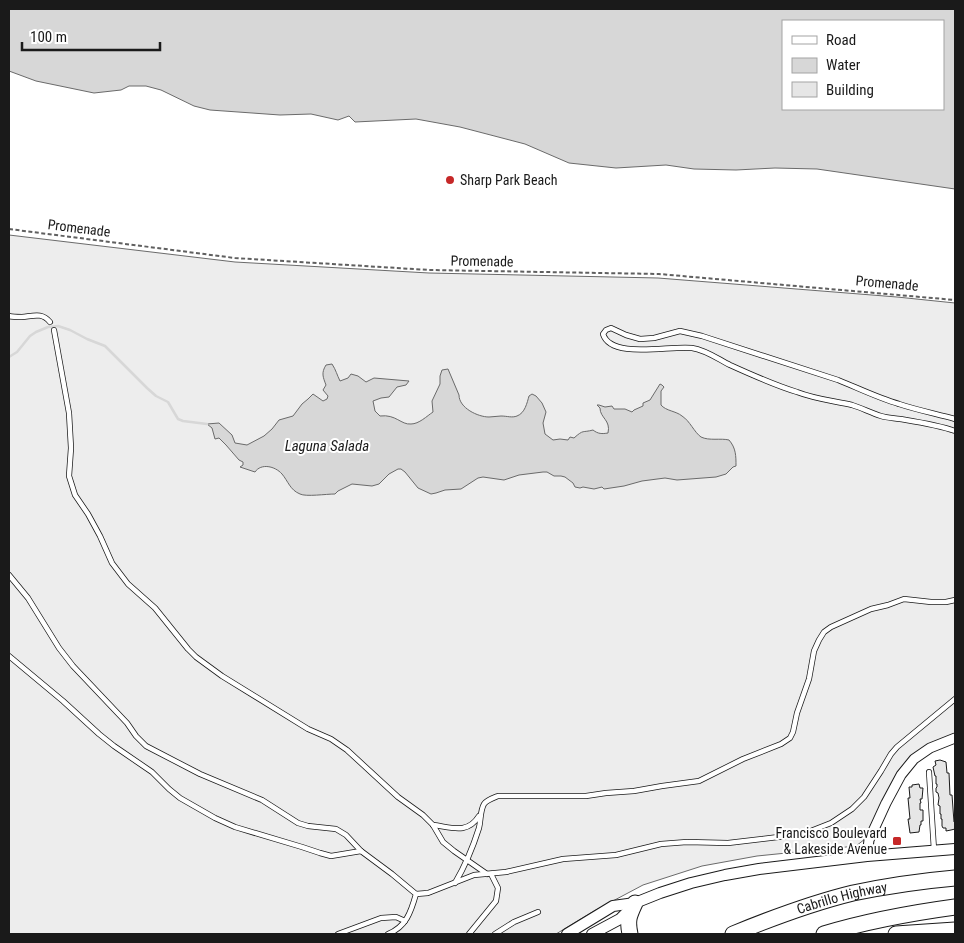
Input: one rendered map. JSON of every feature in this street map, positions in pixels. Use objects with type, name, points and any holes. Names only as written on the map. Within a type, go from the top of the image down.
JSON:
[{"type":"highway","name":"Cabrillo Highway","points":[[733,934],[845,895],[898,885],[955,878]]},
{"type":"highway","points":[[630,934],[629,916],[636,903]]},
{"type":"highway","name":"Cabrillo Highway","points":[[824,934],[895,916],[955,907]]},
{"type":"highway","points":[[896,934],[955,930]]},
{"type":"street","points":[[866,856],[868,840],[902,775],[914,760],[930,748],[955,738]]},
{"type":"street","points":[[567,934],[613,906],[636,903],[691,883],[725,875],[866,856],[955,849]]},
{"type":"street","points":[[592,934],[620,919],[636,903]]},
{"type":"lane","points":[[9,316],[42,315],[50,322]]},
{"type":"lane","points":[[955,419],[900,405],[838,380],[702,336],[680,331],[654,338],[640,339],[611,328],[603,334],[605,340],[622,348],[642,350],[680,347],[697,349],[758,378],[795,392],[854,406],[881,416],[944,427],[955,431]]},
{"type":"lane","points":[[54,330],[69,413],[71,448],[69,476],[75,495],[100,536],[112,563],[128,584],[155,608],[196,657],[222,676],[308,729],[339,743],[422,815],[433,826],[443,842],[466,860],[489,874],[498,888],[496,901],[469,934]]},
{"type":"lane","points":[[9,575],[28,598],[59,648],[73,666],[146,746],[200,774],[262,800],[298,823],[336,829],[346,835],[361,851],[416,894],[428,893],[474,875],[506,872],[563,859],[616,855],[661,844],[736,842],[803,834],[813,831],[831,823],[858,803],[897,747],[955,699]]},
{"type":"lane","points":[[455,883],[477,834],[484,804],[489,800],[498,796],[586,796],[691,783],[705,778],[743,759],[781,744],[790,738],[793,732],[796,713],[809,679],[814,652],[824,632],[831,627],[871,609],[888,605],[904,598],[931,602],[955,600]]},
{"type":"lane","points":[[9,656],[99,734],[152,772],[180,798],[215,818],[251,832],[330,856],[361,851]]},
{"type":"lane","points":[[929,772],[934,850]]},
{"type":"lane","points":[[433,826],[470,827],[481,813]]},
{"type":"lane","points":[[388,934],[402,927],[416,894]]},
{"type":"lane","points":[[496,934],[514,922],[538,912]]},
{"type":"lane","points":[[338,934],[381,918],[396,917],[405,921]]},
{"type":"path","name":"Promenade","points":[[9,229],[235,258],[429,270],[659,274],[955,300]]},
{"type":"shaded area","points":[[9,235],[235,262],[429,273],[658,278],[955,303],[955,734],[912,757],[865,839],[856,846],[757,856],[702,866],[643,885],[556,934],[9,934]]},
{"type":"water","points":[[9,9],[955,9],[955,189],[817,169],[694,169],[666,165],[616,168],[569,163],[525,144],[460,127],[416,119],[355,122],[349,116],[338,120],[311,114],[280,115],[210,110],[194,106],[161,90],[146,86],[129,86],[121,90],[94,93],[36,81],[9,71]]},
{"type":"water","name":"Laguna Salada","points":[[332,364],[340,381],[348,378],[351,374],[358,376],[366,382],[374,378],[409,381],[406,385],[397,387],[389,397],[373,401],[375,411],[380,416],[394,418],[407,424],[417,423],[433,412],[432,401],[440,384],[442,370],[448,369],[462,404],[470,411],[480,415],[513,417],[520,415],[529,396],[532,394],[542,403],[546,412],[543,423],[545,434],[553,440],[568,440],[570,437],[574,438],[582,432],[593,430],[600,433],[608,433],[607,422],[597,405],[612,406],[614,409],[625,409],[632,412],[650,400],[660,384],[664,387],[661,391],[661,405],[685,418],[701,437],[729,440],[736,455],[736,466],[726,474],[716,477],[677,480],[665,478],[604,489],[602,487],[594,489],[575,487],[565,477],[554,476],[547,472],[519,475],[504,480],[483,477],[478,478],[461,489],[445,490],[431,494],[418,488],[405,472],[398,469],[389,474],[379,484],[372,486],[352,484],[335,494],[307,495],[300,494],[294,490],[276,469],[261,467],[255,472],[240,467],[243,465],[243,462],[219,438],[215,439],[212,428],[207,424],[219,423],[232,435],[235,443],[247,445],[264,436],[279,420],[293,416],[313,394],[323,401],[327,399],[328,396],[323,390],[326,385],[323,373],[326,365]]},
{"type":"building","points":[[935,761],[946,762],[947,773],[949,773],[950,795],[952,795],[955,822],[955,829],[946,831],[946,828],[942,826],[940,806],[938,805],[939,798],[936,792],[936,776],[933,767],[936,765]]},
{"type":"building","points":[[919,784],[920,788],[923,788],[920,810],[923,810],[923,821],[921,821],[919,832],[910,833],[908,819],[910,819],[909,787]]},
{"type":"waterway","points":[[9,357],[17,352],[30,336],[36,332],[48,327],[58,326],[70,330],[105,346],[147,388],[156,396],[168,402],[178,419],[207,424]]},
{"type":"place","name":"Sharp Park Beach","points":[[450,180]]},
{"type":"place","name":"Francisco Boulevard & Lakeside Avenue","points":[[897,841]]}]
